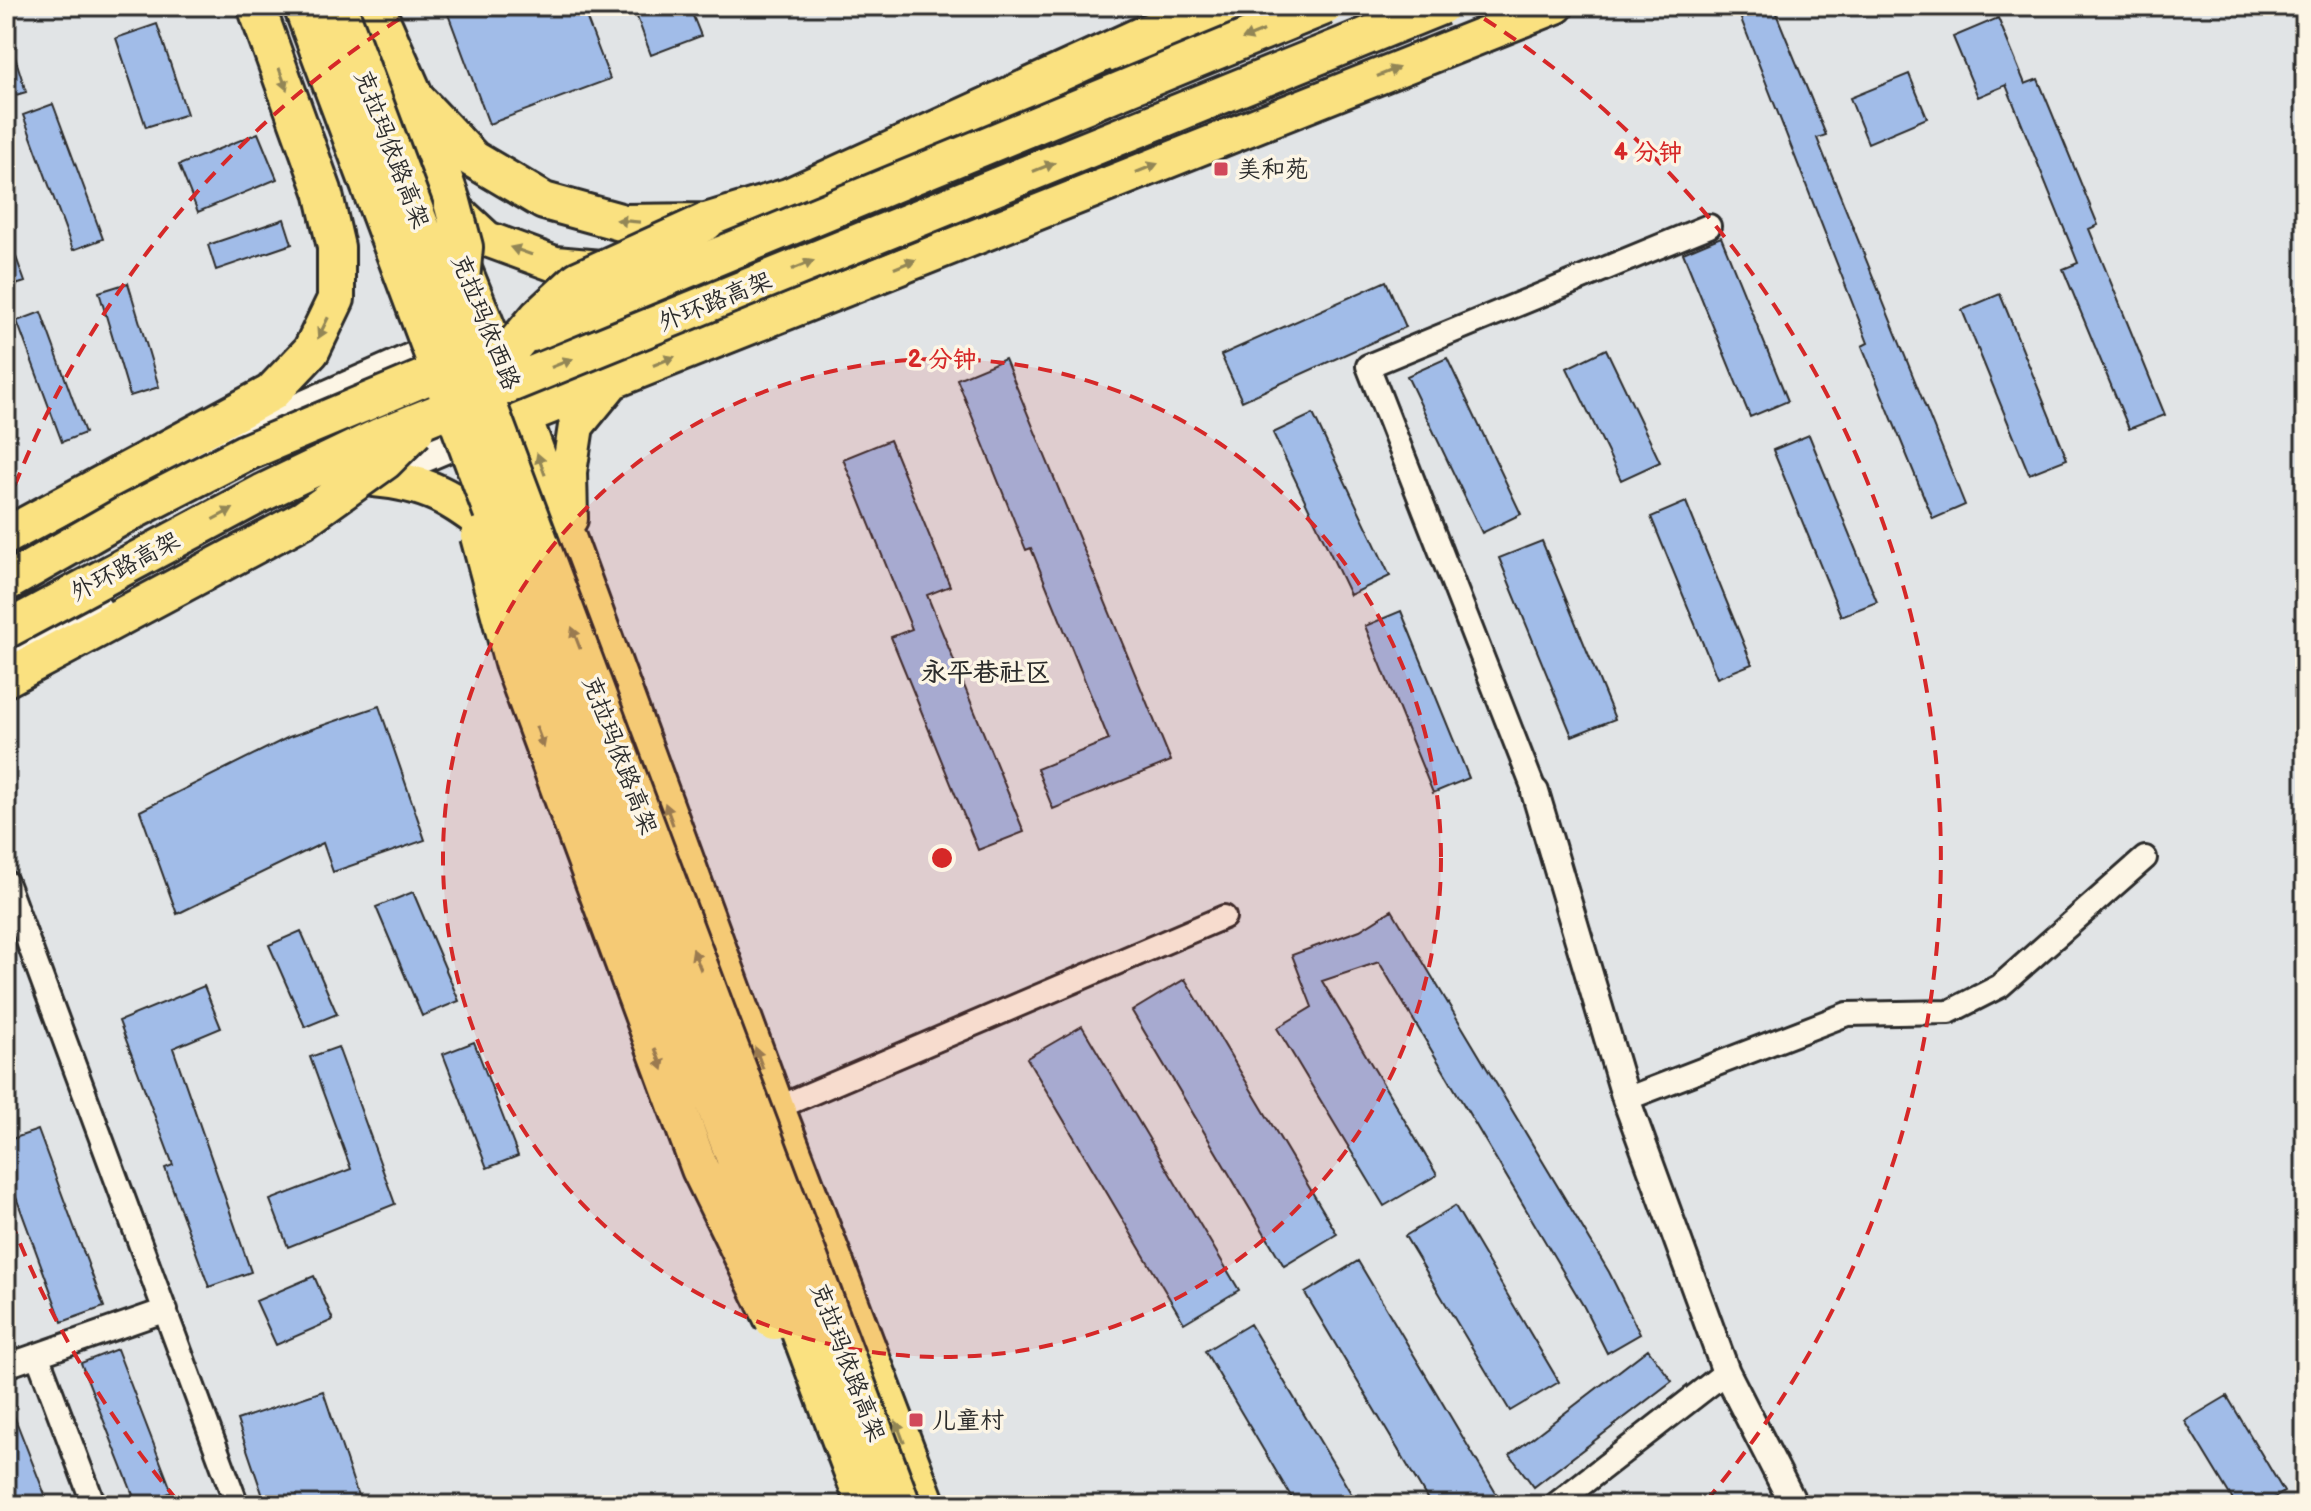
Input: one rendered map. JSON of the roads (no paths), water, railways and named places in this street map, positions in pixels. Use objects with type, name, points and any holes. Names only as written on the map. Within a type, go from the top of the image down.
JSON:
[{"type":"highway","points":[[6,536],[271,393],[311,351],[330,312],[336,299],[336,247],[323,191],[256,6]]},
{"type":"highway","name":"克拉玛依路高架","points":[[304,6],[865,1505]]},
{"type":"highway","name":"克拉玛依路高架","points":[[338,6],[902,1505]]},
{"type":"highway","points":[[6,678],[304,519],[385,461],[415,432],[437,395],[461,300],[464,247],[416,99],[375,6]]},
{"type":"highway","points":[[857,1505],[700,1169],[513,663],[470,501],[468,434],[494,369],[538,317],[578,280],[706,222],[788,197],[1206,6]]},
{"type":"highway","name":"外环路高架","points":[[6,583],[123,516],[260,447],[1325,6]]},
{"type":"highway","name":"外环路高架","points":[[6,630],[262,493],[379,437],[1441,6]]},
{"type":"highway","points":[[416,99],[473,159],[544,201],[624,223],[706,222]]},
{"type":"highway","points":[[374,478],[430,487],[495,531]]},
{"type":"main road","points":[[304,6],[427,352],[857,1505]]},
{"type":"main road","name":"克拉玛依西路","points":[[353,6],[524,417],[777,1108],[928,1505]]},
{"type":"main road","points":[[6,554],[188,456],[427,352],[1257,6]]},
{"type":"main road","points":[[6,656],[259,525],[461,441],[1556,6]]},
{"type":"main road","points":[[429,186],[487,239],[555,264],[625,270]]},
{"type":"main road","points":[[570,544],[569,472],[576,426],[613,381]]},
{"type":"street","points":[[1709,226],[1368,366],[1535,792],[1626,1099],[1726,1372],[1794,1505]]},
{"type":"street","points":[[1626,1099],[1847,1014],[1949,1012],[2000,986],[2145,858]]},
{"type":"street","points":[[6,882],[237,1505]]},
{"type":"street","points":[[777,1108],[1224,917]]},
{"type":"street","points":[[6,1366],[166,1310]]},
{"type":"street","points":[[38,1357],[94,1505]]},
{"type":"street","points":[[1555,1505],[1726,1372]]},
{"type":"place","name":"美和苑","points":[[1221,169]]},
{"type":"place","name":"儿童村","points":[[916,1420]]},
{"type":"district","name":"永平巷社区","points":[[986,672]]}]
